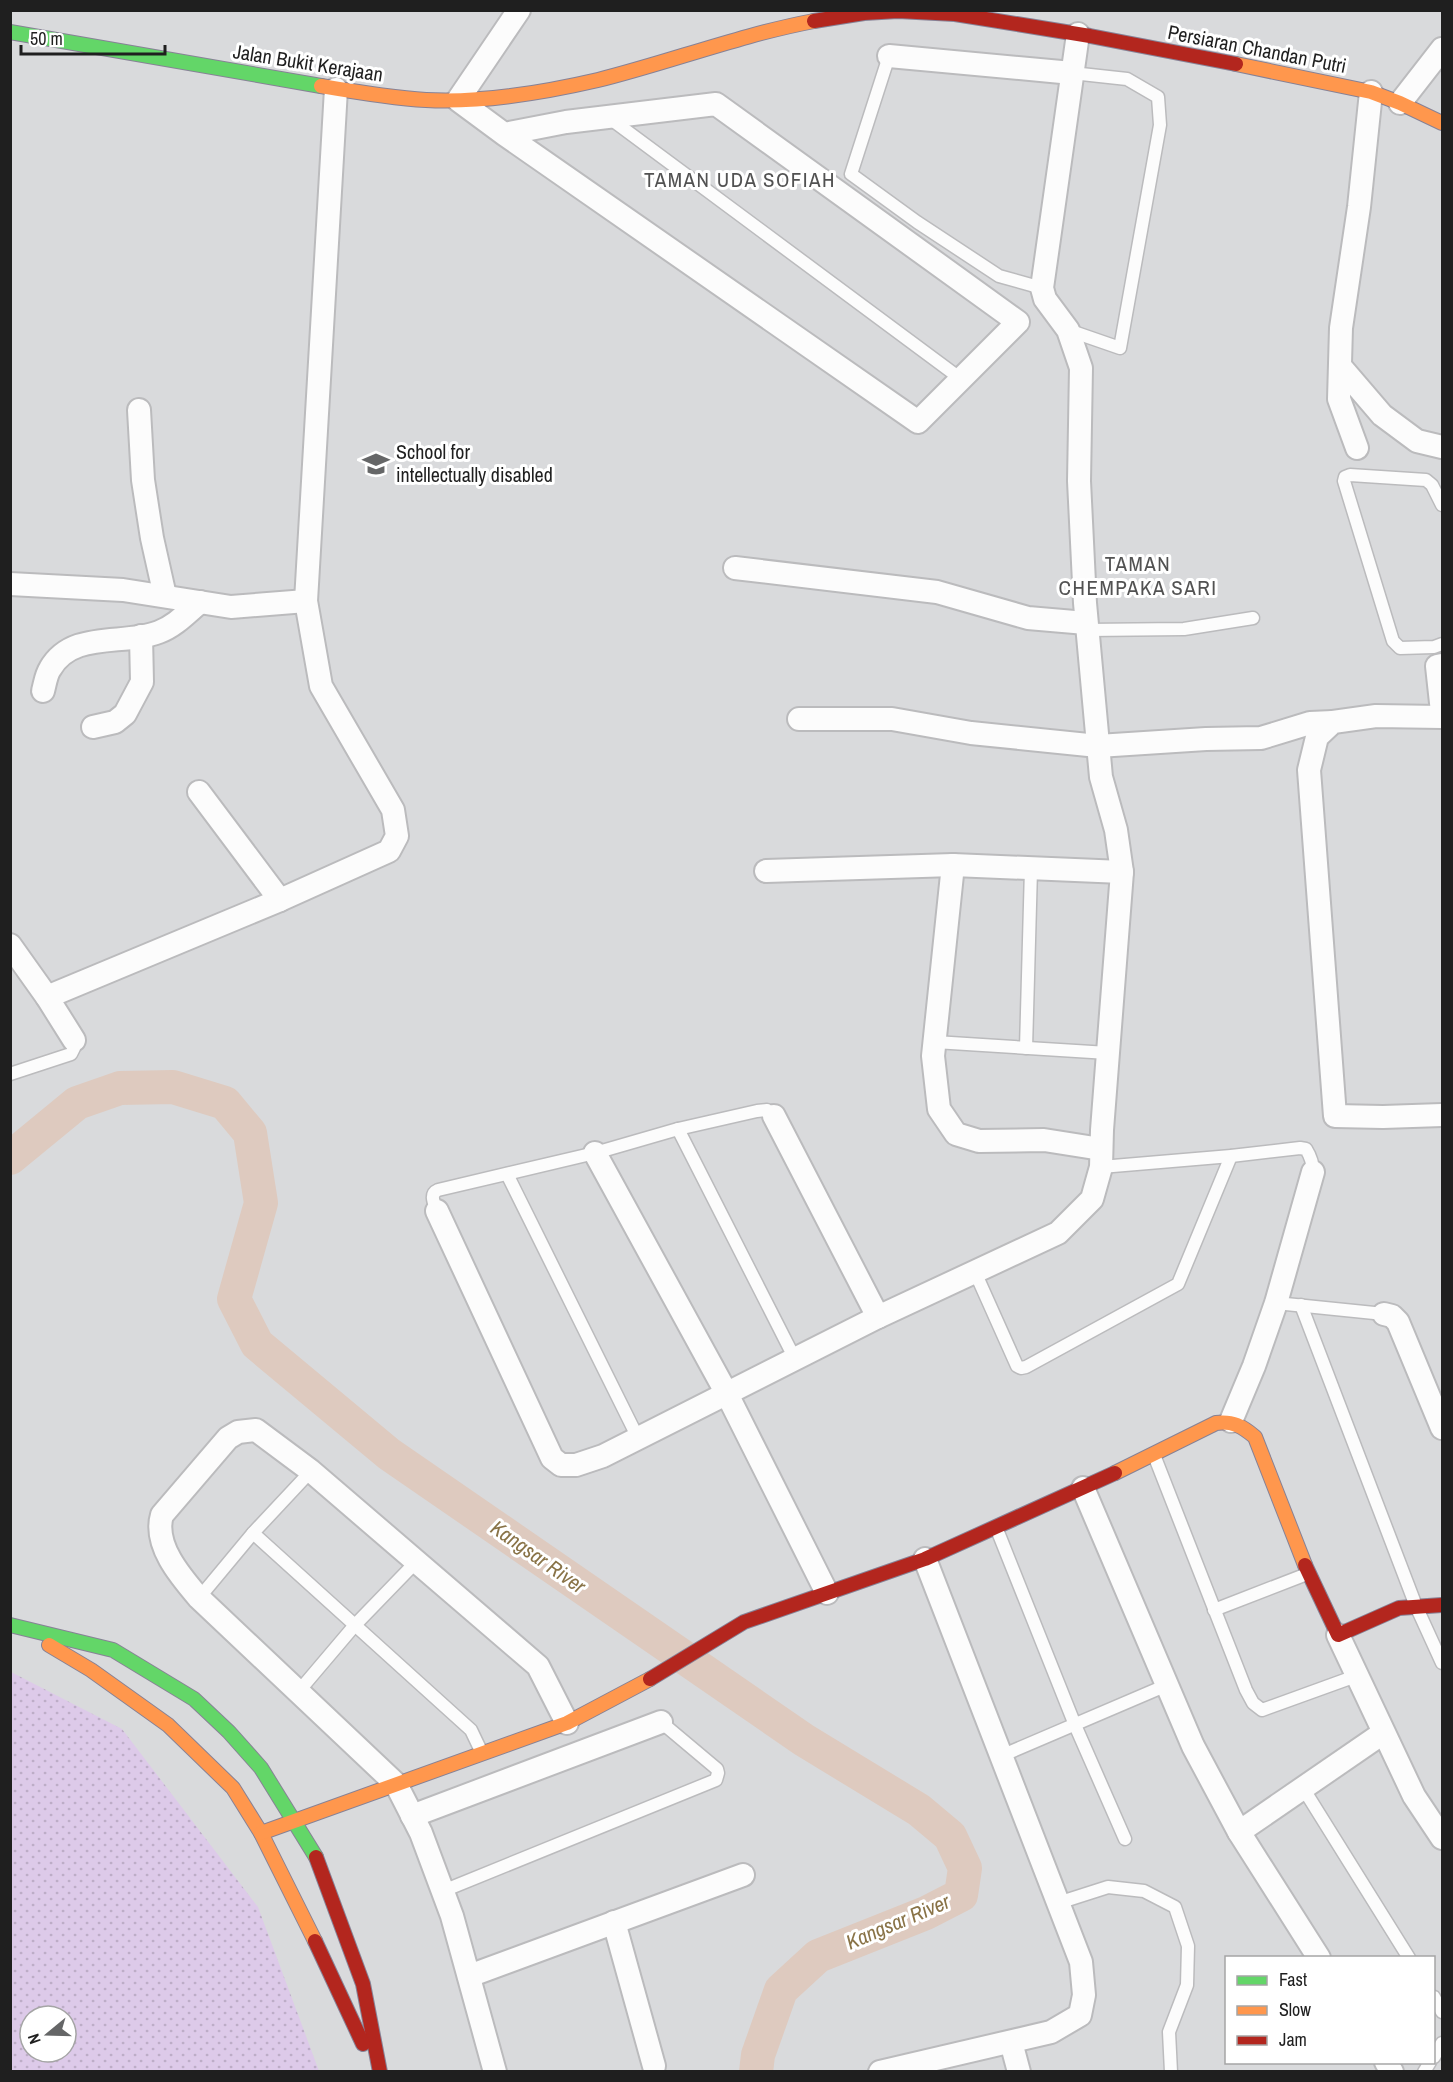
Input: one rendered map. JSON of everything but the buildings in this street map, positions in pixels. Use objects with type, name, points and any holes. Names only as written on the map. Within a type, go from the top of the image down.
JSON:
[{"type":"street","points":[[504,134],[566,122],[716,104],[1018,322],[918,422],[504,134],[458,100],[519,10]]},
{"type":"street","name":"Persiaran Chandan Putri","points":[[458,100],[476,100],[583,83],[631,71],[754,33],[800,23],[899,10],[938,12],[1078,34],[1371,92],[1443,123]]},
{"type":"street","name":"Jalan Bukit Kerajaan","points":[[10,32],[336,89],[458,100]]},
{"type":"street","points":[[437,1211],[552,1458],[561,1465],[576,1465],[603,1456],[878,1317],[1058,1233],[1092,1198],[1101,1158],[1122,872],[1116,830],[1101,777],[1087,627],[1079,481],[1081,368],[1068,330],[1045,299],[1042,288],[1078,34]]},
{"type":"street","points":[[1400,103],[1443,49]]},
{"type":"street","points":[[889,56],[1072,73]]},
{"type":"street","points":[[47,997],[280,900],[389,851],[397,836],[393,810],[321,686],[306,601],[336,89]]},
{"type":"street","points":[[1356,448],[1340,399],[1341,328],[1359,207],[1371,92]]},
{"type":"street","points":[[1340,366],[1382,415],[1417,441],[1443,447]]},
{"type":"street","points":[[140,410],[143,480],[152,538],[165,596]]},
{"type":"street","points":[[735,568],[937,592],[1028,618],[1087,627]]},
{"type":"street","points":[[10,584],[123,590],[231,607],[306,601]]},
{"type":"street","points":[[43,691],[50,669],[67,649],[87,643],[159,633],[177,622],[200,602]]},
{"type":"street","points":[[93,727],[115,722],[125,714],[142,682],[141,636]]},
{"type":"street","points":[[1439,655],[1437,678],[1443,712]]},
{"type":"street","points":[[799,719],[892,719],[971,733],[1098,746],[1261,738],[1310,723],[1376,716],[1443,717]]},
{"type":"street","points":[[1333,722],[1317,737],[1309,770],[1335,1116],[1443,1115]]},
{"type":"street","points":[[199,792],[280,900]]},
{"type":"street","points":[[766,871],[953,865],[1122,872]]},
{"type":"street","points":[[953,865],[933,1056],[939,1109],[956,1134],[979,1141],[1044,1140],[1101,1158]]},
{"type":"street","points":[[10,945],[74,1040]]},
{"type":"street","points":[[774,1116],[878,1317]]},
{"type":"street","points":[[595,1153],[727,1394],[827,1593]]},
{"type":"street","points":[[1231,1421],[1254,1366],[1276,1303],[1313,1172]]},
{"type":"street","points":[[1384,1314],[1392,1316],[1398,1322],[1443,1428]]},
{"type":"street","points":[[261,1833],[567,1723],[638,1686],[744,1622],[925,1559],[1083,1488],[1216,1423],[1231,1421],[1255,1437],[1308,1573],[1356,1676],[1414,1796],[1443,1838]]},
{"type":"street","points":[[495,2072],[452,1916],[412,1816],[396,1784],[199,1598],[182,1579],[166,1548],[160,1523],[162,1515],[228,1438],[237,1432],[256,1430],[311,1471],[538,1666],[567,1723]]},
{"type":"street","points":[[1083,1488],[1193,1746],[1239,1832],[1318,1956]]},
{"type":"street","points":[[880,2072],[927,2066],[1052,2032],[1080,2015],[1084,1995],[1081,1962],[925,1559]]},
{"type":"street","points":[[1338,1635],[1399,1608],[1443,1605]]},
{"type":"street","points":[[13,1625],[113,1650],[194,1699],[229,1732],[261,1768],[319,1862],[363,1984],[381,2072]]},
{"type":"street","points":[[13,1625],[91,1670],[168,1725],[233,1788],[261,1833],[307,1924],[376,2072]]},
{"type":"street","points":[[412,1816],[661,1722]]},
{"type":"street","points":[[1239,1832],[1383,1733]]},
{"type":"street","points":[[469,1976],[743,1875]]},
{"type":"street","points":[[614,1922],[654,2066]]},
{"type":"street","points":[[1011,2043],[1019,2072]]},
{"type":"lane","points":[[889,56],[851,174],[917,222],[999,276],[1042,288]]},
{"type":"lane","points":[[1068,330],[1120,348],[1160,125],[1158,97],[1148,91],[1127,79],[1072,73]]},
{"type":"lane","points":[[608,117],[962,378]]},
{"type":"lane","points":[[1439,655],[1400,648],[1393,641],[1344,481],[1345,477],[1350,475],[1426,480],[1432,485],[1443,505]]},
{"type":"lane","points":[[1087,627],[1184,629],[1253,618]]},
{"type":"lane","points":[[1026,1048],[1031,868]]},
{"type":"lane","points":[[10,1074],[71,1054],[74,1052],[74,1040]]},
{"type":"lane","points":[[935,1042],[1108,1053]]},
{"type":"lane","points":[[437,1211],[432,1200],[436,1190],[595,1153],[757,1111],[767,1110],[774,1116]]},
{"type":"lane","points":[[678,1130],[795,1359]]},
{"type":"lane","points":[[1101,1158],[1231,1156],[1300,1148],[1306,1149],[1310,1155],[1313,1172]]},
{"type":"lane","points":[[975,1272],[1017,1366],[1026,1367],[1178,1284],[1231,1156]]},
{"type":"lane","points":[[507,1174],[638,1438]]},
{"type":"lane","points":[[1276,1303],[1384,1314]]},
{"type":"lane","points":[[1301,1305],[1416,1606],[1443,1663]]},
{"type":"lane","points":[[1153,1454],[1246,1690],[1254,1703],[1262,1710],[1356,1676]]},
{"type":"lane","points":[[199,1598],[253,1533],[311,1471]]},
{"type":"lane","points":[[996,1527],[1125,1839]]},
{"type":"lane","points":[[253,1533],[471,1730],[483,1754]]},
{"type":"lane","points":[[299,1691],[355,1625],[417,1561]]},
{"type":"lane","points":[[1214,1610],[1308,1573]]},
{"type":"lane","points":[[1001,1756],[1167,1685]]},
{"type":"lane","points":[[443,1891],[716,1780],[717,1769],[661,1722]]},
{"type":"lane","points":[[1303,1788],[1408,1956]]},
{"type":"lane","points":[[1058,1903],[1108,1887],[1144,1892],[1175,1907],[1188,1946],[1187,1985],[1168,2032],[1171,2072]]},
{"type":"lane","points":[[1435,1999],[1443,2012]]},
{"type":"shaded area","points":[[11,11],[1442,11],[1442,2071],[11,2072]]},
{"type":"shaded area","points":[[11,1672],[122,1729],[258,1907],[319,2071],[11,2071]]},
{"type":"waterway","name":"Kangsar River","points":[[10,1158],[77,1103],[120,1088],[173,1087],[225,1103],[250,1133],[261,1203],[234,1299],[257,1344],[389,1454],[804,1740],[919,1810],[950,1836],[965,1868],[961,1895],[926,1913],[818,1956],[781,1990],[758,2055],[756,2072]]},
{"type":"traffic: fast","points":[[10,32],[321,86]]},
{"type":"traffic: fast","points":[[10,1625],[113,1650],[194,1699],[229,1732],[261,1768],[316,1857]]},
{"type":"traffic: slow","points":[[321,86],[426,100],[469,100],[512,96],[598,80],[759,34],[814,21]]},
{"type":"traffic: slow","points":[[1236,64],[1371,92],[1442,123]]},
{"type":"traffic: slow","points":[[1115,1473],[1216,1423],[1241,1427],[1255,1437],[1305,1565]]},
{"type":"traffic: slow","points":[[49,1645],[91,1670],[168,1725],[233,1788],[261,1833],[315,1941]]},
{"type":"traffic: slow","points":[[261,1833],[567,1723],[650,1679]]},
{"type":"traffic: jam","points":[[814,21],[864,13],[898,11],[955,14],[1090,36],[1236,64]]},
{"type":"traffic: jam","points":[[650,1679],[744,1622],[925,1559],[1115,1473]]},
{"type":"traffic: jam","points":[[1305,1565],[1338,1635],[1399,1608],[1442,1605]]},
{"type":"traffic: jam","points":[[316,1857],[363,1984],[380,2072]]},
{"type":"traffic: jam","points":[[315,1941],[363,2044]]},
{"type":"place","name":"School for intellectually disabled","points":[[376,464]]},
{"type":"district","name":"TAMAN UDA SOFIAH","points":[[740,180]]},
{"type":"district","name":"TAMAN CHEMPAKA SARI","points":[[1138,576]]}]
